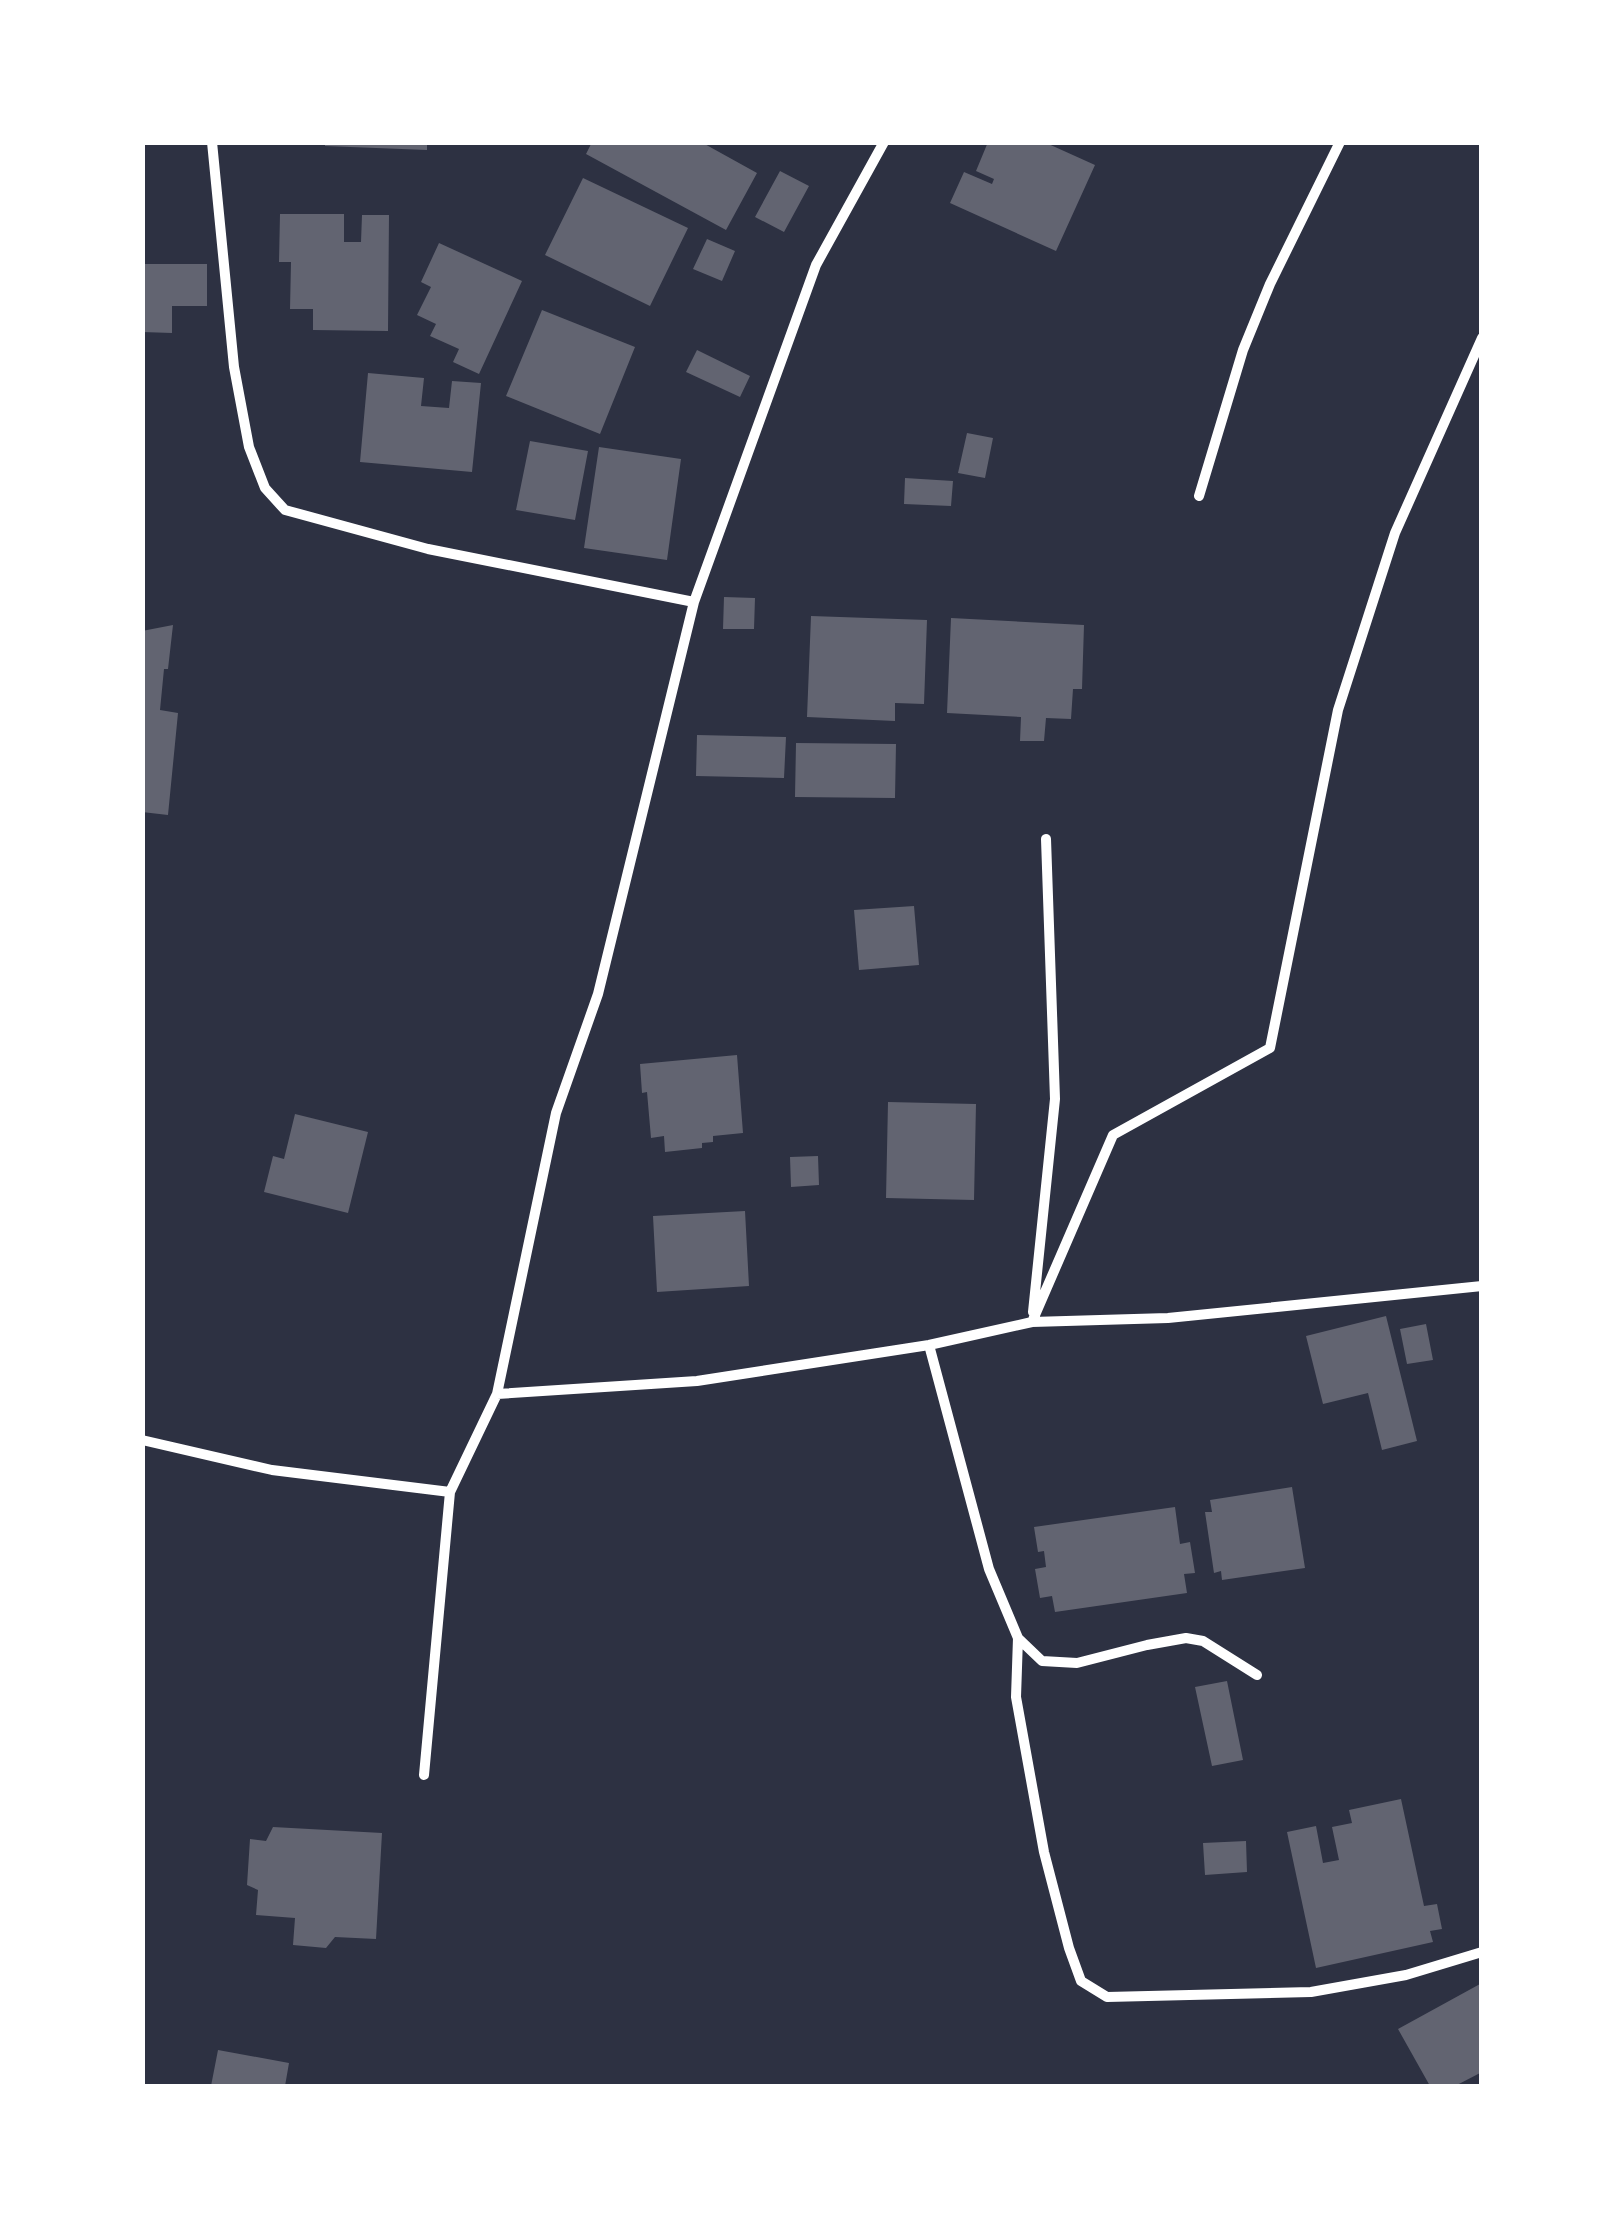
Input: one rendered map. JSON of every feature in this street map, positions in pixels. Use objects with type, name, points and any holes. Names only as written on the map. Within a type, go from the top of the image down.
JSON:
[{"type":"street","points":[[212,142],[234,367],[249,448],[264,488],[285,510],[428,549],[694,602]]},
{"type":"street","points":[[424,1775],[450,1492],[497,1394],[556,1113],[598,994],[694,602],[816,265],[884,142]]},
{"type":"street","points":[[1199,496],[1243,350],[1270,284],[1340,142]]},
{"type":"street","points":[[1032,1322],[1112,1135],[1270,1048],[1338,710],[1395,532],[1482,338]]},
{"type":"street","points":[[1032,1322],[1055,1099],[1046,839]]},
{"type":"street","points":[[497,1394],[697,1381],[929,1345],[1032,1322],[1168,1318],[1482,1286]]},
{"type":"street","points":[[929,1345],[989,1568],[1018,1638],[1042,1661],[1077,1663],[1186,1638],[1203,1641],[1257,1675]]},
{"type":"street","points":[[142,1440],[272,1470],[450,1492]]},
{"type":"street","points":[[1018,1638],[1016,1697],[1028,1768],[1044,1852],[1068,1948],[1081,1982],[1107,1997],[1311,1992],[1406,1975],[1482,1952]]},
{"type":"building","points":[[325,142],[427,142],[427,150],[325,146]]},
{"type":"building","points":[[592,142],[701,142],[757,173],[726,230],[586,154]]},
{"type":"building","points":[[988,142],[1044,142],[1095,165],[1056,251],[950,203],[964,172],[992,184],[994,179],[976,171]]},
{"type":"building","points":[[780,171],[809,186],[784,232],[755,217]]},
{"type":"building","points":[[583,178],[688,228],[650,306],[545,255]]},
{"type":"building","points":[[280,214],[344,214],[344,242],[361,242],[362,215],[389,215],[388,331],[313,330],[313,309],[290,309],[291,262],[279,262]]},
{"type":"building","points":[[707,239],[735,251],[722,281],[693,269]]},
{"type":"building","points":[[439,243],[522,281],[479,374],[453,362],[459,349],[430,336],[436,324],[417,315],[431,287],[421,282]]},
{"type":"building","points":[[142,264],[207,264],[207,306],[172,306],[172,333],[142,332]]},
{"type":"building","points":[[542,310],[635,347],[600,434],[506,396]]},
{"type":"building","points":[[697,350],[750,376],[740,397],[686,372]]},
{"type":"building","points":[[368,373],[424,378],[421,406],[449,408],[452,381],[481,383],[472,472],[360,462]]},
{"type":"building","points":[[967,433],[993,438],[985,478],[958,473]]},
{"type":"building","points":[[530,441],[588,451],[575,520],[516,510]]},
{"type":"building","points":[[599,447],[681,459],[667,560],[584,548]]},
{"type":"building","points":[[905,478],[953,481],[951,506],[904,504]]},
{"type":"building","points":[[724,597],[755,598],[754,629],[723,629]]},
{"type":"building","points":[[811,616],[927,620],[924,704],[895,703],[895,721],[807,717]]},
{"type":"building","points":[[951,618],[1084,625],[1082,689],[1073,689],[1071,719],[1046,718],[1044,741],[1020,741],[1021,717],[947,713]]},
{"type":"building","points":[[173,625],[160,710],[178,713],[168,815],[142,812],[142,631]]},
{"type":"building","points":[[697,735],[786,737],[784,778],[696,776]]},
{"type":"building","points":[[796,743],[896,744],[895,798],[795,797]]},
{"type":"building","points":[[914,906],[919,965],[859,970],[854,910]]},
{"type":"building","points":[[737,1055],[743,1133],[713,1136],[713,1142],[702,1143],[702,1148],[665,1152],[664,1136],[651,1138],[640,1064]]},
{"type":"building","points":[[888,1102],[976,1104],[974,1200],[886,1198]]},
{"type":"building","points":[[295,1114],[368,1132],[348,1213],[264,1192],[273,1156],[284,1159]]},
{"type":"building","points":[[818,1156],[819,1185],[791,1187],[790,1157]]},
{"type":"building","points":[[745,1211],[749,1286],[657,1292],[653,1216]]},
{"type":"building","points":[[1386,1316],[1417,1441],[1382,1450],[1368,1393],[1323,1404],[1306,1336]]},
{"type":"building","points":[[1426,1324],[1433,1360],[1407,1364],[1400,1329]]},
{"type":"building","points":[[1292,1487],[1305,1568],[1222,1580],[1221,1571],[1214,1573],[1205,1512],[1212,1512],[1210,1500]]},
{"type":"building","points":[[1175,1507],[1180,1544],[1190,1542],[1195,1573],[1184,1574],[1187,1593],[1055,1612],[1052,1596],[1040,1598],[1035,1569],[1046,1567],[1044,1551],[1038,1552],[1034,1527]]},
{"type":"building","points":[[1227,1681],[1243,1760],[1212,1766],[1195,1687]]},
{"type":"building","points":[[1401,1799],[1424,1906],[1437,1904],[1442,1929],[1430,1931],[1433,1942],[1316,1968],[1287,1832],[1316,1826],[1323,1863],[1339,1860],[1332,1827],[1352,1823],[1349,1810]]},
{"type":"building","points":[[273,1827],[382,1833],[376,1939],[335,1937],[326,1948],[293,1945],[295,1918],[256,1915],[258,1890],[247,1885],[250,1839],[266,1841]]},
{"type":"building","points":[[1246,1841],[1247,1872],[1205,1875],[1203,1843]]},
{"type":"building","points":[[1480,1984],[1482,2072],[1455,2086],[1430,2086],[1398,2029]]},
{"type":"building","points":[[218,2050],[289,2063],[285,2086],[211,2086]]}]
